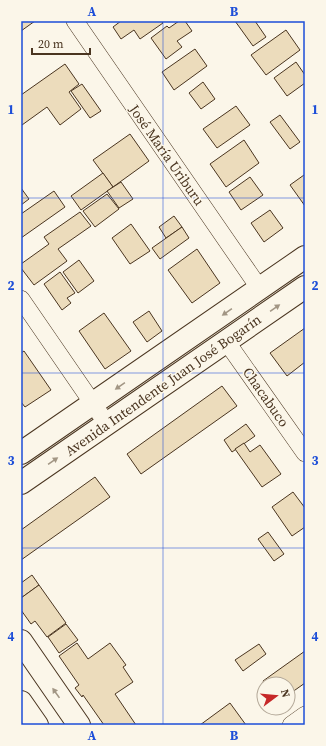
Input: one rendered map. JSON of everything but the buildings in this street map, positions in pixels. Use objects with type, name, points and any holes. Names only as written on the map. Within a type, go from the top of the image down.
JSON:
[{"type":"street","name":"José María Uriburu","points":[[75,21],[260,289]]},
{"type":"street","name":"Avenida Intendente Juan José Bogarín","points":[[21,453],[305,258]]},
{"type":"street","name":"Avenida Intendente Juan José Bogarín","points":[[21,483],[305,287]]},
{"type":"street","points":[[21,299],[107,424]]},
{"type":"street","name":"Chacabuco","points":[[226,342],[305,453]]},
{"type":"street","points":[[21,641],[78,725]]},
{"type":"street","points":[[21,702],[37,725]]},
{"type":"street","points":[[291,725],[305,716]]}]
